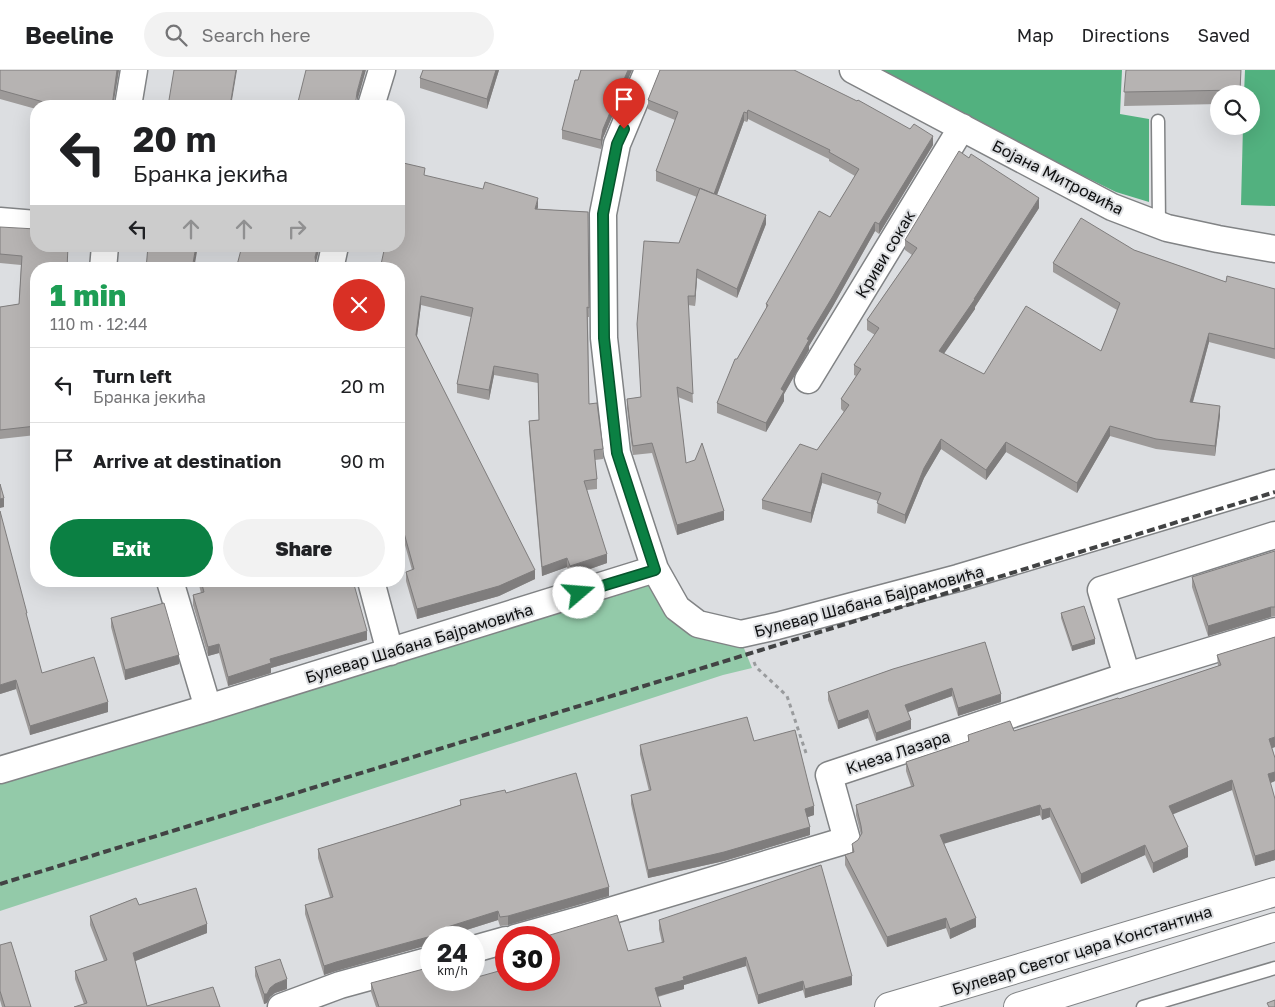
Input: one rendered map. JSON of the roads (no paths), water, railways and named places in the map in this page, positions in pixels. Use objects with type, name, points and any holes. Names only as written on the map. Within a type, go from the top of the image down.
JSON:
[{"type":"main road","name":"Булевар Светог цара Константина","points":[[889,1007],[1275,892]]},
{"type":"main road","points":[[1018,1007],[1275,927]]},
{"type":"street","points":[[129,100],[134,70]]},
{"type":"street","points":[[373,100],[382,70]]},
{"type":"street","points":[[648,70],[617,144],[603,214],[604,338],[617,453],[655,570]]},
{"type":"street","name":"Бојана Митровића","points":[[853,70],[1112,207],[1167,228],[1275,250]]},
{"type":"street","name":"Криви сокак","points":[[808,380],[962,127]]},
{"type":"street","points":[[0,221],[30,224]]},
{"type":"street","name":"Булевар Шабана Бајрамовића","points":[[0,770],[655,570],[677,608],[698,624],[741,634],[819,616],[958,578],[1275,483]]},
{"type":"street","points":[[1127,676],[1101,590],[1275,535]]},
{"type":"street","points":[[172,587],[208,708]]},
{"type":"street","points":[[373,587],[390,652]]},
{"type":"street","name":"Кнеза Лазара","points":[[558,926],[847,840],[829,775],[1127,676],[1275,631]]},
{"type":"street","points":[[281,1007],[340,985],[420,963]]},
{"type":"lane","points":[[1158,120],[1159,225]]},
{"type":"lane","points":[[1143,1007],[1275,968]]},
{"type":"railway","points":[[0,884],[1275,492]]}]
